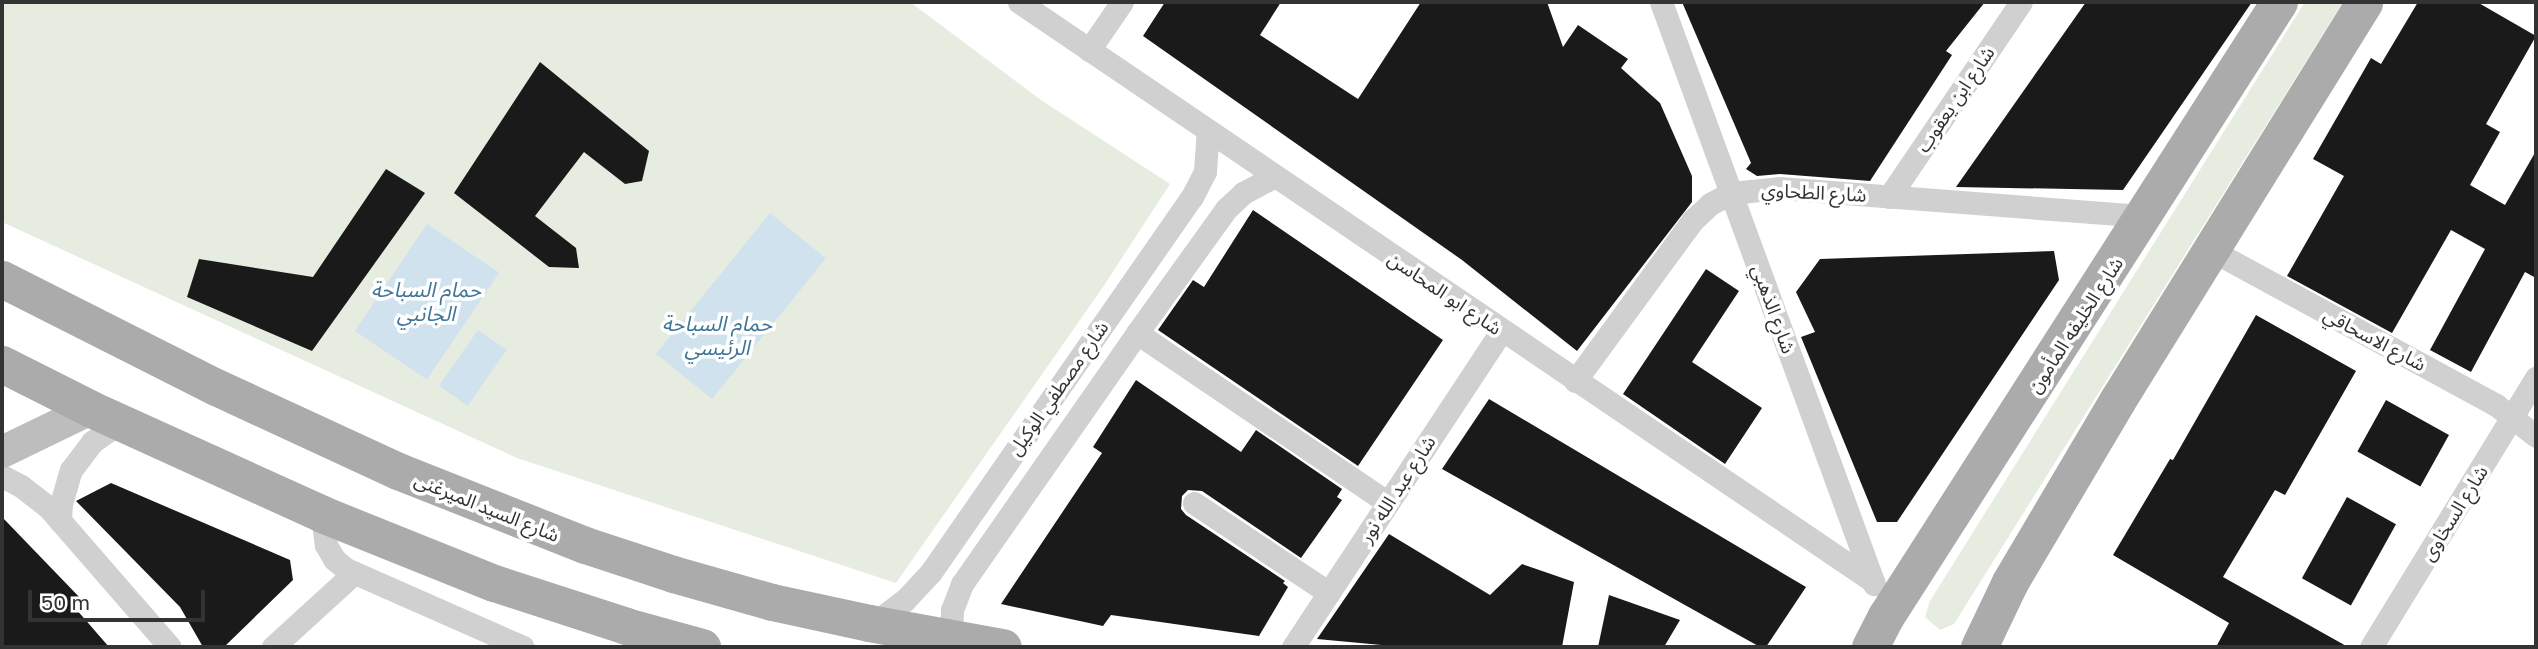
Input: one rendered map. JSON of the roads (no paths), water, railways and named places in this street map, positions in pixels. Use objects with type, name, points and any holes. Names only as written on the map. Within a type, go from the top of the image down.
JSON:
[{"type":"main road","name":"شارع الخليفه المأمون","points":[[1874,638],[2279,2]]},
{"type":"main road","points":[[1980,647],[2010,582],[2209,249],[2364,2]]},
{"type":"main road","name":"شارع السيد الميرغنى","points":[[2,279],[246,401],[398,471],[615,556],[708,585],[873,624],[1003,647]]},
{"type":"main road","points":[[2,364],[106,416],[322,514],[494,583],[702,647]]},
{"type":"main road","points":[[2,452],[106,416]]},
{"type":"main road","points":[[1950,647],[1980,610],[2010,582]]},
{"type":"street","name":"شارع ابو المحاسن","points":[[1019,2],[1575,382],[1873,581]]},
{"type":"street","points":[[1089,50],[1122,2]]},
{"type":"street","name":"شارع الذهبي","points":[[1661,2],[1873,581],[1874,638]]},
{"type":"street","name":"شارع ابن يعقوب","points":[[1889,197],[2021,2]]},
{"type":"street","name":"شارع مصطفي الوكيل","points":[[873,624],[904,601],[931,572],[1192,197],[1205,171],[1208,132]]},
{"type":"street","name":"شارع مصطفي الوكيل","points":[[951,638],[952,610],[962,584],[1137,333],[1226,209],[1243,193],[1273,177]]},
{"type":"street","name":"شارع الطحاوي","points":[[1575,382],[1693,220],[1710,204],[1731,193],[1779,188],[2145,216]]},
{"type":"street","name":"شارع الاسحاقي","points":[[2209,249],[2528,425]]},
{"type":"street","name":"شارع عبد الله نور","points":[[1293,647],[1502,331]]},
{"type":"street","points":[[1137,333],[1388,503]]},
{"type":"street","name":"شارع السخاوى","points":[[2371,647],[2528,425],[2536,378]]},
{"type":"street","points":[[60,521],[61,504],[71,470],[92,442],[106,416]]},
{"type":"street","points":[[2,477],[36,496],[170,647]]},
{"type":"street","points":[[1194,503],[1329,593]]},
{"type":"street","points":[[322,514],[323,538],[329,552],[340,564],[354,573],[523,647]]},
{"type":"street","points":[[273,647],[354,573]]},
{"type":"water","name":"حمام السباحة الرئيسي","points":[[770,213],[826,258],[712,399],[656,354]]},
{"type":"water","name":"حمام السباحة الجانبي","points":[[427,224],[499,273],[427,380],[355,331]]},
{"type":"water","points":[[478,330],[507,350],[468,406],[439,386]]}]
